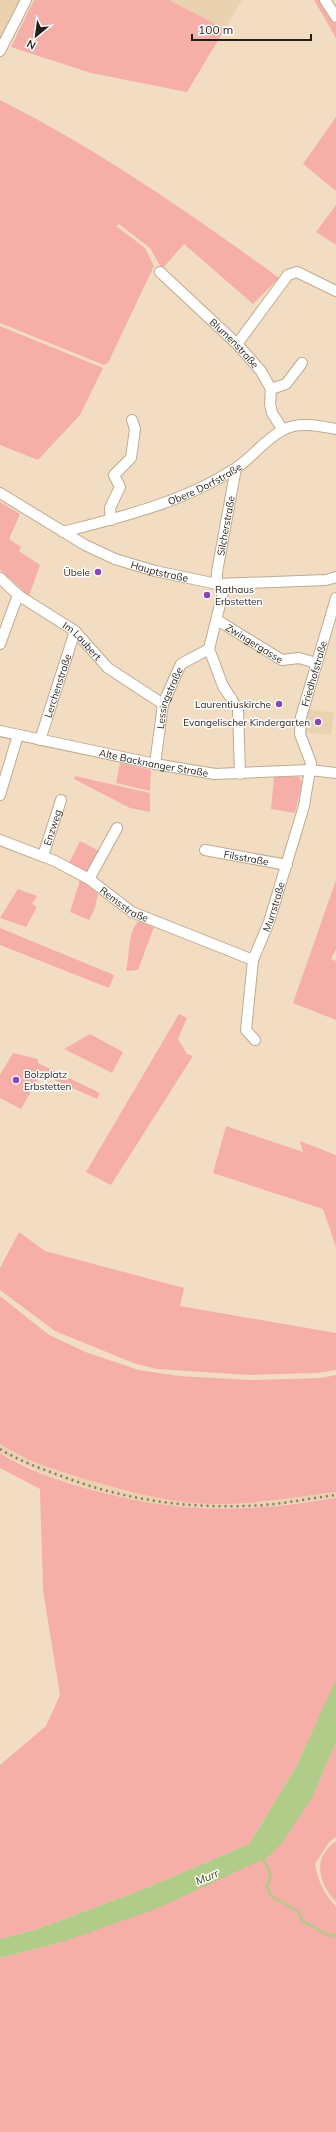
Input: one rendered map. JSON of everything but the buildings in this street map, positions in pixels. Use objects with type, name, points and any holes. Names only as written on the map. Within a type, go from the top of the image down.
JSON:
[{"type":"street","points":[[0,51],[26,0]]},
{"type":"street","points":[[325,0],[336,17]]},
{"type":"street","name":"Blumenstraße","points":[[160,272],[237,344],[261,371],[271,389],[270,404],[272,413],[283,430]]},
{"type":"street","points":[[237,344],[288,275],[297,272],[336,291]]},
{"type":"street","points":[[271,389],[286,384],[302,363]]},
{"type":"street","points":[[111,520],[110,508],[120,487],[114,475],[131,458],[135,429],[132,420]]},
{"type":"street","name":"Obere Dorfstraße","points":[[63,532],[136,513],[195,490],[236,468],[283,430],[316,424],[336,430]]},
{"type":"street","name":"Silcherstraße","points":[[210,649],[217,620],[221,584],[217,572],[236,468]]},
{"type":"street","name":"Hauptstraße","points":[[0,493],[63,532],[115,559],[161,573],[221,584],[326,580],[336,577]]},
{"type":"street","name":"Im Laubert","points":[[0,578],[18,596],[75,631],[108,668],[163,704]]},
{"type":"street","points":[[0,644],[18,596]]},
{"type":"street","name":"Friedhofstraße","points":[[310,770],[311,763],[300,734],[301,717],[336,598]]},
{"type":"street","name":"Zwingergasse","points":[[217,620],[282,660],[299,658],[316,663]]},
{"type":"street","name":"Lerchenstraße","points":[[40,740],[75,631]]},
{"type":"street","points":[[210,649],[223,686],[238,709],[240,774]]},
{"type":"street","name":"Lessingstraße","points":[[155,764],[163,704],[181,664],[210,649]]},
{"type":"street","name":"Alte Backnanger Straße","points":[[0,731],[155,764],[215,774],[310,770]]},
{"type":"street","points":[[0,796],[18,735]]},
{"type":"street","points":[[310,770],[336,773]]},
{"type":"street","name":"Murrstraße","points":[[255,1040],[246,1030],[253,960],[269,922],[287,865],[304,806],[310,770]]},
{"type":"street","name":"Enzweg","points":[[43,856],[61,800]]},
{"type":"street","points":[[89,879],[117,828]]},
{"type":"street","name":"Remsstraße","points":[[0,840],[43,856],[89,879],[132,912],[253,960]]},
{"type":"street","name":"Filsstraße","points":[[205,850],[287,865]]},
{"type":"shaded area","points":[[0,0],[22,0],[0,41]]},
{"type":"shaded area","points":[[34,0],[169,0],[225,29],[187,92],[91,73],[11,47]]},
{"type":"shaded area","points":[[169,0],[242,0],[225,29]]},
{"type":"shaded area","points":[[314,0],[322,0],[336,21],[336,38]]},
{"type":"shaded area","points":[[0,100],[37,119],[143,183],[279,278],[253,304],[184,244],[162,269],[150,248],[119,224],[116,226],[145,248],[154,266],[108,363],[104,365],[0,323]]},
{"type":"shaded area","points":[[336,117],[336,191],[303,164]]},
{"type":"shaded area","points":[[336,205],[336,245],[316,232]]},
{"type":"shaded area","points":[[0,326],[103,368],[80,415],[38,460],[0,445]]},
{"type":"shaded area","points":[[0,502],[20,514],[9,539],[21,547],[19,551],[40,565],[29,596],[0,570]]},
{"type":"shaded area","name":"Evangelischer Kindergarten","points":[[306,709],[334,713],[331,735],[303,732]]},
{"type":"shaded area","points":[[120,763],[151,770],[150,791],[116,783]]},
{"type":"shaded area","points":[[75,776],[150,793],[150,812],[130,808],[74,779]]},
{"type":"shaded area","points":[[274,777],[299,777],[302,782],[295,813],[271,809]]},
{"type":"shaded area","points":[[80,841],[99,851],[86,873],[69,863]]},
{"type":"shaded area","points":[[80,880],[98,893],[95,908],[89,920],[70,912]]},
{"type":"shaded area","points":[[336,880],[336,949],[331,959],[336,961],[336,1020],[293,1003]]},
{"type":"shaded area","points":[[18,889],[37,896],[32,904],[37,907],[26,927],[0,918]]},
{"type":"shaded area","points":[[139,921],[154,927],[138,970],[126,971],[132,931]]},
{"type":"shaded area","points":[[0,928],[114,975],[109,988],[0,945]]},
{"type":"shaded area","points":[[179,1014],[187,1018],[178,1039],[187,1054],[193,1056],[111,1185],[86,1172]]},
{"type":"shaded area","points":[[90,1034],[123,1052],[112,1073],[64,1049]]},
{"type":"shaded area","points":[[13,1053],[38,1059],[38,1063],[100,1093],[97,1099],[41,1074],[21,1109],[0,1098],[0,1075]]},
{"type":"shaded area","points":[[226,1126],[303,1152],[300,1141],[336,1155],[336,1247],[323,1209],[213,1173]]},
{"type":"shaded area","points":[[19,1232],[45,1251],[184,1288],[180,1306],[336,1333],[336,1370],[317,1373],[249,1375],[157,1369],[136,1364],[55,1331],[0,1290],[0,1268]]},
{"type":"shaded area","points":[[0,1296],[49,1335],[88,1353],[139,1370],[179,1376],[250,1380],[321,1378],[336,1375],[336,1492],[236,1504],[176,1501],[140,1494],[81,1478],[39,1464],[9,1450],[0,1444]]},
{"type":"shaded area","points":[[0,1444],[11,1452],[65,1473],[124,1491],[177,1501],[265,1502],[336,1492],[336,1498],[264,1507],[178,1508],[147,1504],[117,1498],[45,1474],[0,1453]]},
{"type":"shaded area","points":[[0,1453],[28,1468],[78,1486],[124,1498],[170,1506],[193,1508],[240,1508],[282,1506],[336,1498],[336,1680],[296,1767],[249,1844],[144,1889],[35,1930],[0,1939],[0,1765],[46,1726],[60,1695],[43,1590],[40,1489],[0,1468]]},
{"type":"shaded area","points":[[336,1742],[336,1837],[329,1842],[315,1864],[322,1887],[336,1907],[336,2132],[0,2132],[0,1958],[59,1943],[268,1857],[313,1796]]},
{"type":"shaded area","points":[[336,1841],[336,1902],[325,1886],[320,1870],[323,1855]]},
{"type":"water","name":"Murr","points":[[336,1679],[336,1742],[313,1796],[282,1843],[268,1857],[156,1909],[59,1943],[0,1958],[0,1939],[35,1930],[144,1889],[249,1844],[296,1767]]},
{"type":"waterway","points":[[262,1857],[271,1875],[267,1886],[271,1896],[298,1911],[303,1921],[330,1936],[336,1935]]},
{"type":"railway","points":[[0,1449],[31,1464],[88,1485],[137,1498],[162,1502],[213,1506],[264,1505],[336,1495]]},
{"type":"place","name":"Übele","points":[[98,572]]},
{"type":"place","name":"Rathaus Erbstetten","points":[[207,595]]},
{"type":"place","name":"Laurentiuskirche","points":[[279,704]]},
{"type":"place","name":"Evangelischer Kindergarten","points":[[318,722]]},
{"type":"place","name":"Bolzplatz Erbstetten","points":[[16,1080]]}]
